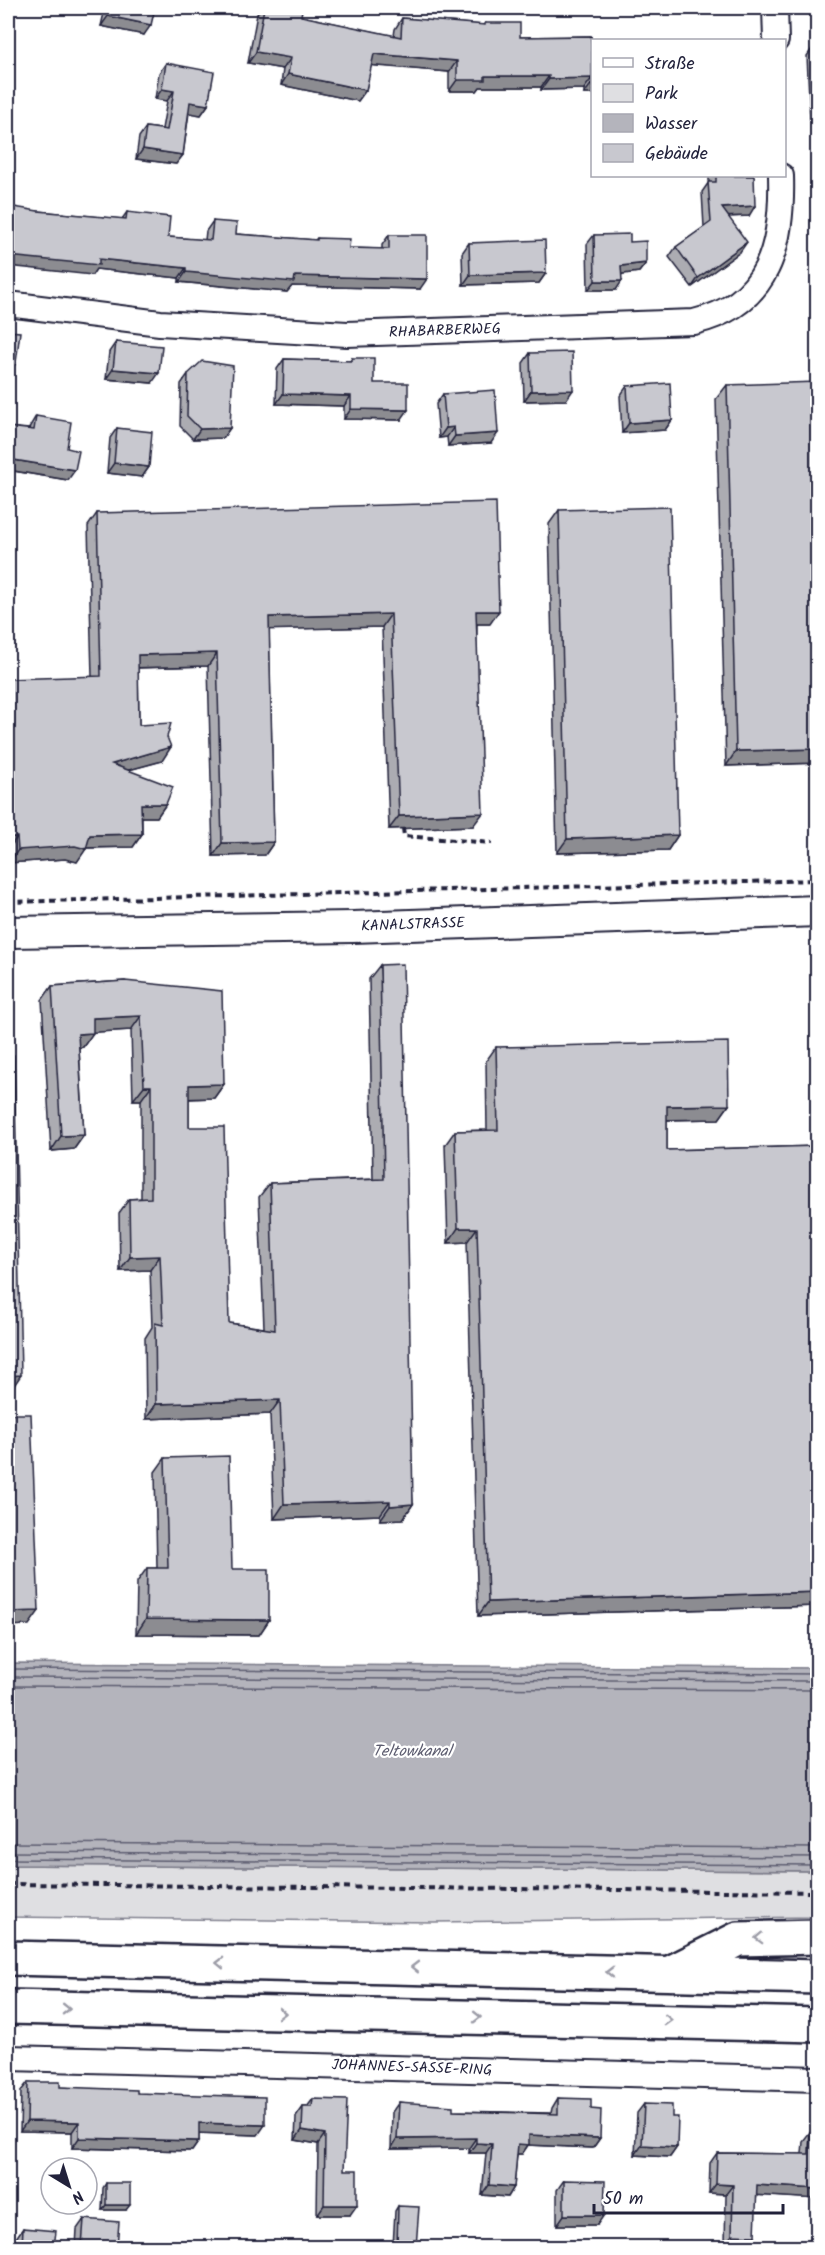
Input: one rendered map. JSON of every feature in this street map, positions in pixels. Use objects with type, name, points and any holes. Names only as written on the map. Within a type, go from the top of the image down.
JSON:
[{"type":"highway","points":[[668,1974],[738,1939],[818,1937]]},
{"type":"highway","points":[[8,1958],[818,1977]]},
{"type":"highway","points":[[8,2007],[818,2025]]},
{"type":"street","points":[[775,8],[776,39]]},
{"type":"street","name":"RHABARBERWEG","points":[[8,304],[160,323],[347,334],[694,322],[725,312],[751,292],[761,279],[777,246],[782,205],[781,177]]},
{"type":"street","name":"KANALSTRASSE","points":[[8,933],[388,926],[818,911]]},
{"type":"street","name":"JOHANNES-SASSE-RING","points":[[8,2058],[818,2079]]},
{"type":"path","points":[[403,828],[404,836],[492,843]]},
{"type":"path","points":[[8,902],[818,880]]},
{"type":"path","points":[[8,1884],[818,1892]]},
{"type":"green space","points":[[8,1865],[817,1871],[817,1917],[433,1922],[8,1917]]},
{"type":"water","name":"Teltowkanal","points":[[8,1663],[817,1668],[817,1871],[8,1865]]},
{"type":"building","points":[[110,8],[155,8],[151,25],[108,16]]},
{"type":"building","points":[[264,8],[302,10],[301,16],[401,37],[402,18],[485,25],[485,23],[520,23],[520,37],[591,36],[591,78],[485,76],[485,80],[457,80],[457,61],[374,54],[366,90],[288,74],[291,58],[256,52]]},
{"type":"building","points":[[814,46],[818,46],[817,109]]},
{"type":"building","points":[[166,63],[214,72],[208,105],[190,102],[183,155],[143,149],[146,127],[167,130],[174,91],[162,89]]},
{"type":"building","points":[[716,177],[754,177],[755,206],[722,208],[747,242],[698,278],[676,247],[711,222],[708,182],[716,182]]},
{"type":"building","points":[[8,206],[126,219],[127,212],[170,217],[168,237],[211,240],[213,221],[237,223],[236,234],[317,240],[317,238],[350,239],[349,248],[389,249],[389,235],[427,235],[427,279],[295,276],[294,282],[186,272],[186,268],[99,259],[99,265],[8,256]]},
{"type":"building","points":[[630,234],[630,242],[646,241],[646,263],[621,266],[622,281],[595,281],[594,235]]},
{"type":"building","points":[[545,240],[546,273],[470,275],[469,243]]},
{"type":"building","points":[[8,331],[20,332],[16,363],[8,362]]},
{"type":"building","points":[[116,342],[162,346],[159,373],[113,369]]},
{"type":"building","points":[[572,352],[573,390],[531,391],[530,353]]},
{"type":"building","points":[[352,358],[374,358],[374,383],[408,383],[408,410],[351,409],[351,396],[283,394],[284,359],[352,361]]},
{"type":"building","points":[[202,361],[233,366],[230,428],[200,429],[187,416],[188,374]]},
{"type":"building","points":[[818,382],[818,749],[736,751],[727,385]]},
{"type":"building","points":[[670,383],[672,420],[629,423],[627,386]]},
{"type":"building","points":[[495,390],[498,433],[455,436],[454,427],[446,428],[443,394]]},
{"type":"building","points":[[36,416],[71,422],[67,448],[79,451],[75,470],[8,459],[8,427],[34,430]]},
{"type":"building","points":[[117,428],[152,432],[149,467],[114,463]]},
{"type":"building","points":[[496,502],[499,611],[476,611],[483,813],[399,816],[391,614],[269,617],[274,842],[222,843],[217,653],[138,655],[139,725],[171,723],[167,737],[171,747],[112,764],[173,787],[166,804],[141,804],[142,834],[90,835],[86,849],[75,846],[18,850],[17,837],[8,837],[8,679],[101,676],[97,513]]},
{"type":"building","points":[[670,507],[678,835],[567,839],[559,510]]},
{"type":"building","points":[[403,964],[413,1504],[390,1506],[390,1501],[284,1504],[280,1400],[156,1404],[155,1323],[163,1325],[160,1256],[130,1257],[129,1199],[151,1198],[151,1086],[144,1086],[141,1016],[93,1018],[93,1033],[78,1034],[84,1135],[61,1136],[52,986],[125,981],[222,991],[224,1084],[189,1085],[189,1127],[224,1127],[229,1323],[275,1330],[270,1183],[384,1179],[380,965]]},
{"type":"building","points":[[728,1042],[729,1105],[667,1106],[667,1150],[818,1146],[818,1592],[488,1602],[477,1228],[458,1228],[455,1131],[498,1130],[496,1047]]},
{"type":"building","points":[[8,1055],[14,1055],[21,1375],[8,1376]]},
{"type":"building","points":[[8,1414],[31,1414],[39,1611],[8,1612]]},
{"type":"building","points":[[229,1456],[232,1569],[269,1569],[269,1620],[146,1619],[147,1568],[168,1568],[165,1458]]},
{"type":"building","points":[[28,2082],[60,2082],[60,2087],[137,2090],[137,2093],[265,2097],[265,2125],[199,2123],[199,2141],[79,2138],[79,2122],[27,2121]]},
{"type":"building","points":[[558,2098],[591,2099],[591,2109],[601,2110],[600,2138],[529,2135],[529,2145],[518,2144],[514,2187],[489,2185],[492,2144],[476,2143],[476,2138],[397,2139],[399,2102],[453,2106],[453,2111],[558,2114]]},
{"type":"building","points":[[313,2099],[347,2100],[344,2170],[357,2170],[357,2205],[324,2205],[325,2134],[302,2130],[303,2107],[312,2107]]},
{"type":"building","points":[[644,2104],[672,2105],[672,2117],[678,2117],[677,2147],[642,2145]]},
{"type":"building","points":[[810,2132],[818,2133],[818,2189],[757,2185],[755,2236],[732,2235],[733,2185],[716,2184],[717,2153],[809,2154]]},
{"type":"building","points":[[564,2180],[605,2181],[604,2215],[564,2215]]},
{"type":"building","points":[[106,2183],[130,2183],[130,2205],[106,2205]]},
{"type":"building","points":[[398,2206],[419,2207],[416,2247],[397,2247]]},
{"type":"building","points":[[84,2219],[119,2222],[117,2247],[82,2246]]},
{"type":"building","points":[[23,2228],[56,2231],[54,2247],[22,2247]]}]
